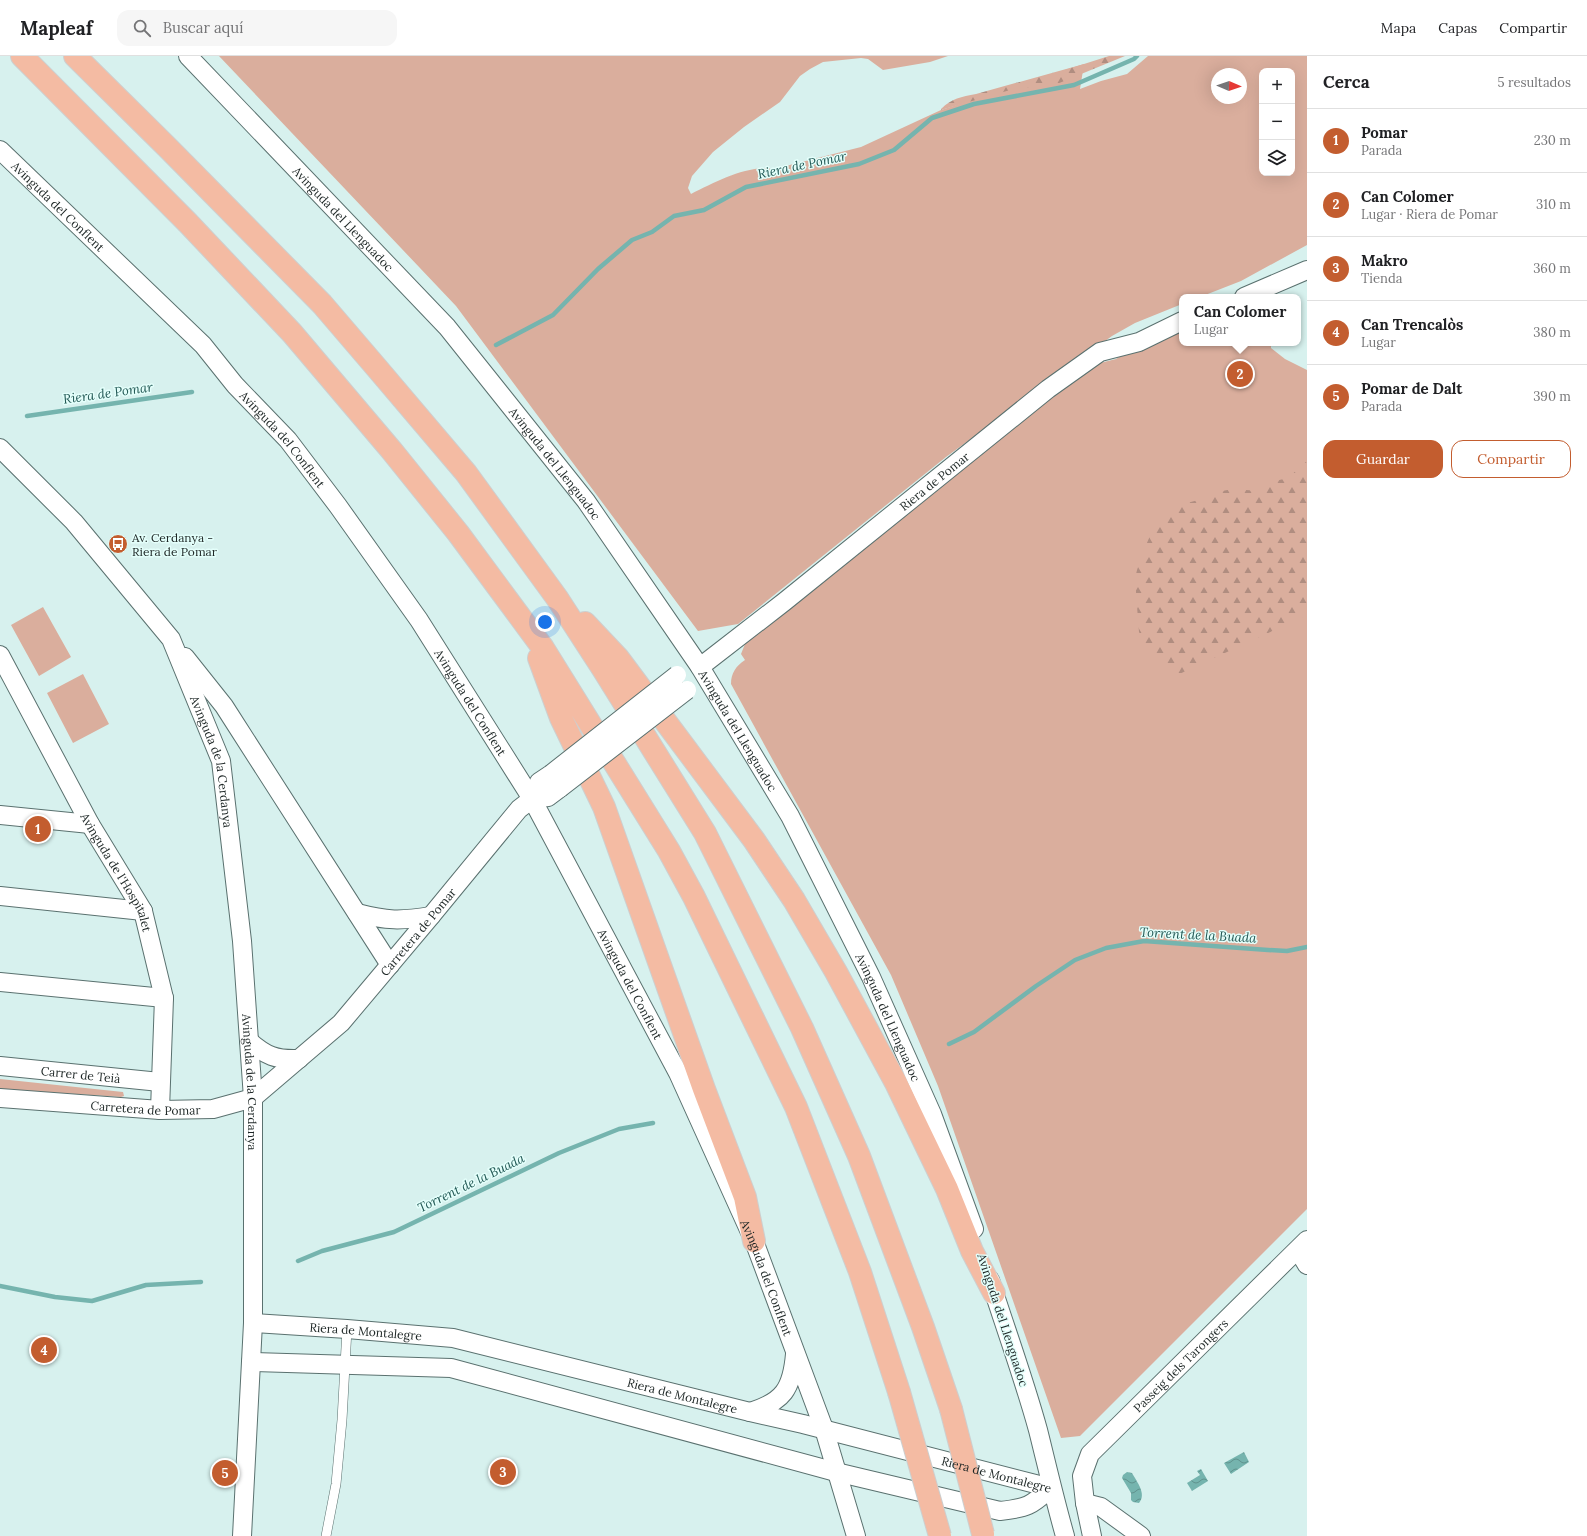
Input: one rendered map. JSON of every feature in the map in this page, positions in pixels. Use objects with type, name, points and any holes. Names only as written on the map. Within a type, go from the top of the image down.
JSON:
[{"type":"highway","points":[[22,56],[188,223],[292,333],[401,462],[458,533],[526,625],[606,748],[669,851],[694,897],[796,1107],[860,1272],[898,1392],[940,1536]]},
{"type":"highway","points":[[75,56],[322,304],[466,472],[557,598],[705,833],[802,1028],[859,1156],[923,1327],[951,1409],[983,1535]]},
{"type":"highway","points":[[557,598],[618,658],[754,840],[794,900],[836,972],[896,1083],[947,1189],[972,1250],[994,1293]]},
{"type":"highway","points":[[526,625],[561,718],[604,807],[702,1082],[745,1197],[754,1241]]},
{"type":"street","name":"Avinguda del Llenguadoc","points":[[188,56],[447,327],[586,501],[701,668],[790,816],[871,977],[932,1114],[972,1222],[1018,1365],[1036,1424],[1051,1488],[1065,1536]]},
{"type":"street","name":"Avinguda del Conflent","points":[[0,150],[203,345],[235,385],[288,440],[338,506],[419,620],[532,799],[678,1073],[754,1241],[824,1430],[856,1536]]},
{"type":"street","points":[[1251,294],[1307,270]]},
{"type":"street","name":"Riera de Pomar","points":[[701,668],[1038,396],[1100,352],[1138,342],[1179,322]]},
{"type":"street","name":"Avinguda de la Cerdanya","points":[[0,448],[74,522],[171,639],[224,706],[390,965]]},
{"type":"street","name":"Avinguda de la Cerdanya","points":[[171,639],[221,761],[242,941],[253,1098],[253,1323],[242,1536]]},
{"type":"street","name":"Avinguda de l'Hospitalet","points":[[0,657],[90,824],[143,911],[164,998],[160,1110]]},
{"type":"street","name":"Carretera de Pomar","points":[[0,1098],[160,1110],[213,1109],[253,1098],[341,1023],[519,809],[532,799],[548,797],[556,781],[701,668]]},
{"type":"street","points":[[0,814],[90,824]]},
{"type":"street","points":[[0,896],[143,911]]},
{"type":"street","points":[[357,913],[377,919],[401,921],[431,916]]},
{"type":"street","points":[[0,982],[164,998]]},
{"type":"street","points":[[249,1041],[263,1052],[276,1058],[299,1059]]},
{"type":"street","name":"Carrer de Teià","points":[[0,1066],[160,1082]]},
{"type":"street","name":"Passeig dels Tarongers","points":[[1092,1536],[1085,1503],[1082,1476],[1090,1454],[1304,1252]]},
{"type":"street","name":"Riera de Montalegre","points":[[253,1323],[453,1338],[1051,1488]]},
{"type":"street","name":"Avinguda del Conflent","points":[[750,1412],[767,1407],[779,1398],[788,1388],[794,1370],[796,1354]]},
{"type":"street","name":"Riera de Montalegre","points":[[252,1362],[451,1368],[836,1472],[1000,1511],[1020,1509],[1034,1503],[1051,1488]]},
{"type":"street","points":[[1085,1503],[1101,1507],[1141,1536]]},
{"type":"lane","points":[[326,1536],[336,1484],[346,1365],[347,1329]]},
{"type":"green space","points":[[219,56],[948,56],[930,62],[883,70],[868,59],[861,58],[823,62],[800,76],[780,102],[744,127],[713,152],[692,176],[688,188],[691,194],[719,180],[739,173],[760,168],[770,168],[770,170],[861,147],[941,110],[1084,64],[1080,89],[1101,81],[1127,74],[1148,56],[1307,56],[1307,245],[1241,281],[1208,294],[1179,294],[1179,305],[1135,323],[1112,336],[946,457],[738,624],[698,631],[456,306]]},
{"type":"green space","points":[[1109,56],[1125,56],[1052,86],[1017,88],[941,110],[949,102],[957,98],[976,94]]},
{"type":"green space","points":[[1179,328],[1179,346],[1271,346],[1271,348],[1285,359],[1307,370],[1307,1209],[1080,1436],[1061,1438],[938,1086],[891,975],[731,684],[731,680],[735,670],[745,660],[741,654],[745,644],[836,568],[1092,365],[1116,359],[1131,349]]},
{"type":"green space","points":[[1307,461],[1307,615],[1175,676],[1165,663],[1151,653],[1139,632],[1136,574],[1140,559],[1153,529],[1173,507],[1198,500],[1211,493],[1233,489],[1259,491],[1275,481],[1288,478]]},
{"type":"green space","points":[[43,607],[71,657],[39,676],[11,625]]},
{"type":"green space","points":[[83,674],[109,724],[73,743],[47,693]]},
{"type":"green space","points":[[0,1079],[123,1092],[124,1096],[0,1089]]},
{"type":"water","points":[[1244,1452],[1249,1462],[1231,1474],[1224,1463]]},
{"type":"water","points":[[1201,1469],[1208,1481],[1192,1491],[1187,1483],[1200,1475],[1197,1471]]},
{"type":"water","points":[[1127,1472],[1132,1473],[1142,1492],[1139,1503],[1131,1500],[1131,1493],[1122,1478]]},
{"type":"waterway","name":"Riera de Pomar","points":[[496,345],[553,315],[598,269],[632,240],[652,232],[674,216],[704,210],[746,187],[859,164],[894,150],[932,118],[974,104],[1074,85],[1134,59],[1137,56]]},
{"type":"waterway","name":"Riera de Pomar","points":[[27,416],[192,392]]},
{"type":"waterway","name":"Torrent de la Buada","points":[[949,1044],[974,1032],[1036,986],[1075,960],[1106,948],[1144,941],[1287,951],[1307,947]]},
{"type":"waterway","name":"Torrent de la Buada","points":[[298,1261],[322,1251],[394,1232],[559,1153],[619,1129],[653,1123]]},
{"type":"waterway","name":"Torrent de la Buada","points":[[0,1286],[55,1297],[92,1301],[146,1285],[201,1282]]},
{"type":"place","name":"Can Colomer","points":[[1240,374]]},
{"type":"place","name":"Av. Cerdanya - Riera de Pomar","points":[[118,544]]},
{"type":"place","name":"Pomar","points":[[38,829]]},
{"type":"place","name":"Can Trencalòs","points":[[44,1350]]},
{"type":"place","name":"Makro","points":[[503,1472]]},
{"type":"place","name":"Pomar de Dalt","points":[[225,1473]]}]
